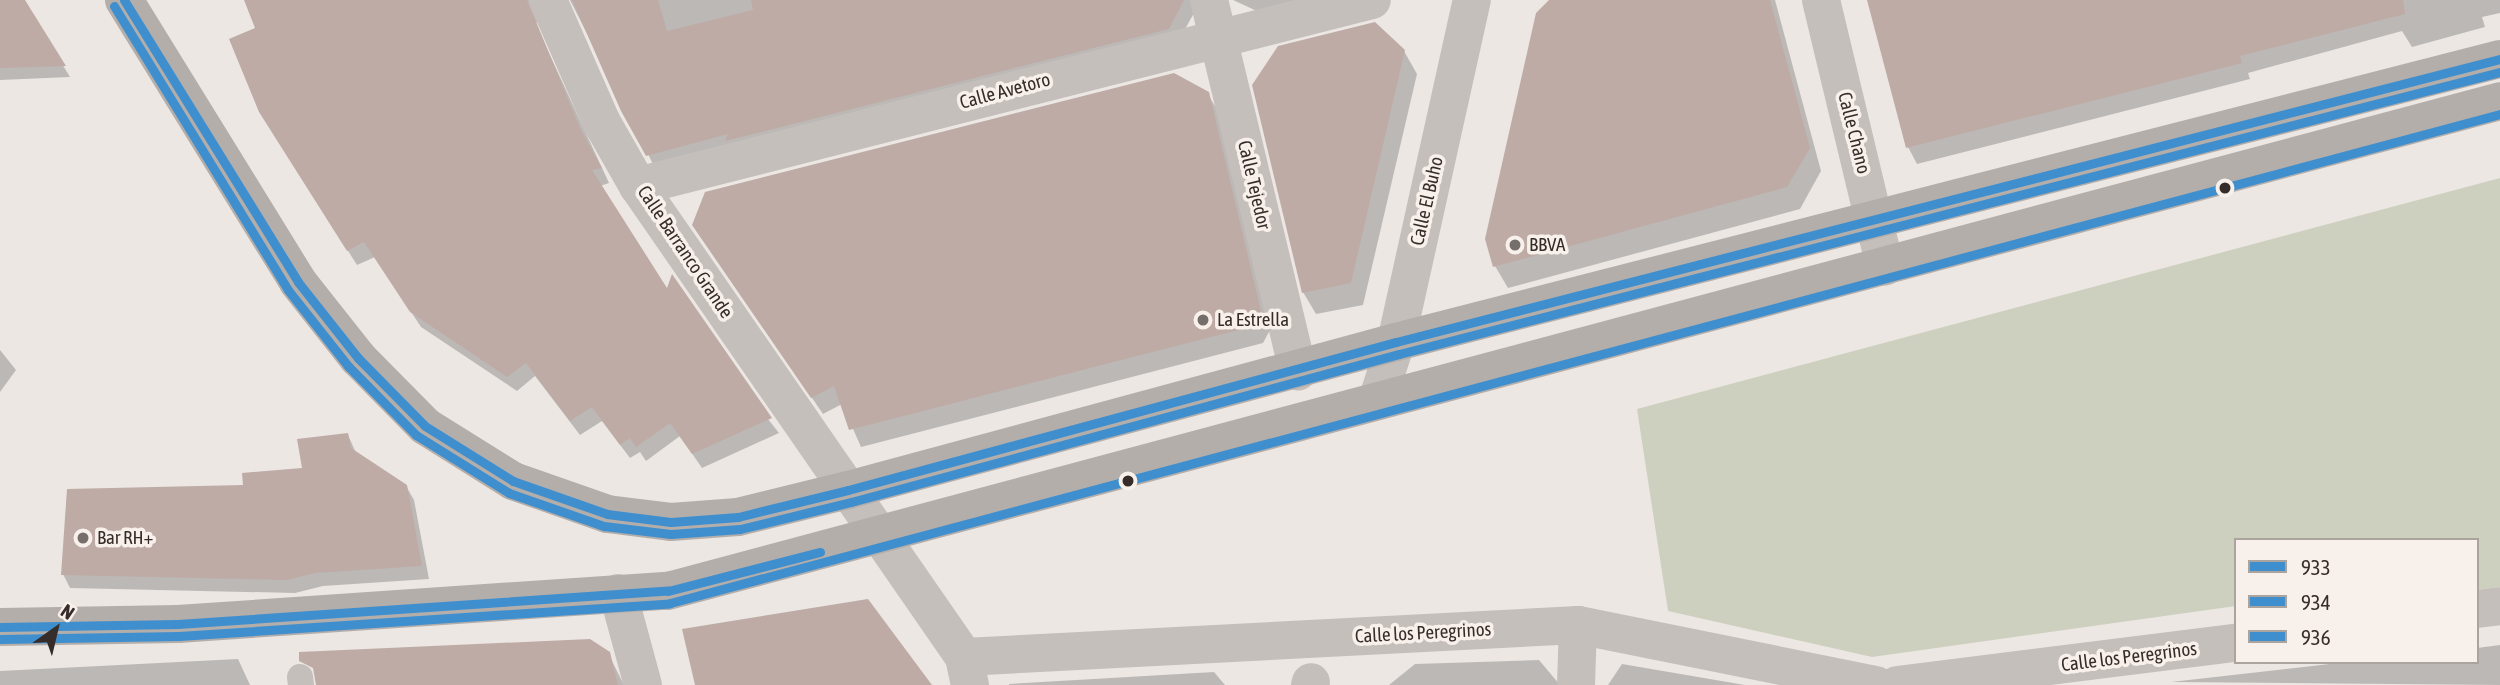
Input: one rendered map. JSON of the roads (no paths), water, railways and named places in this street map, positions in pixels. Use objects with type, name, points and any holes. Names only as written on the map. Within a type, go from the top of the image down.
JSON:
[{"type":"main road","points":[[124,0],[298,282],[358,358],[425,426],[513,481],[607,514],[671,522],[738,517],[848,490],[1298,371],[1396,342],[2500,59]]},
{"type":"main road","points":[[0,627],[178,624],[618,593],[668,592],[2500,101]]},
{"type":"street","name":"Calle Barranco Grande","points":[[548,0],[601,121],[638,186],[848,490],[967,671]]},
{"type":"street","name":"Calle Avetoro","points":[[638,186],[1213,18],[1372,0]]},
{"type":"street","name":"Calle El Buho","points":[[1377,401],[1396,342],[1472,0]]},
{"type":"street","name":"Calle Chano","points":[[1822,0],[1876,218],[1885,266]]},
{"type":"street","name":"Calle Tejedor","points":[[1213,18],[1298,371]]},
{"type":"street","points":[[618,593],[643,685]]},
{"type":"street","points":[[2479,609],[2500,606]]},
{"type":"street","points":[[1576,685],[1578,625]]},
{"type":"street","name":"Calle los Peregrinos","points":[[967,671],[1578,625],[1876,685]]},
{"type":"street","name":"Calle los Peregrinos","points":[[1897,685],[2141,671],[2234,644]]},
{"type":"place","name":"BBVA","points":[[1515,245]]},
{"type":"place","name":"La Estrella","points":[[1203,320]]},
{"type":"place","name":"Bar RH+","points":[[83,538]]}]
